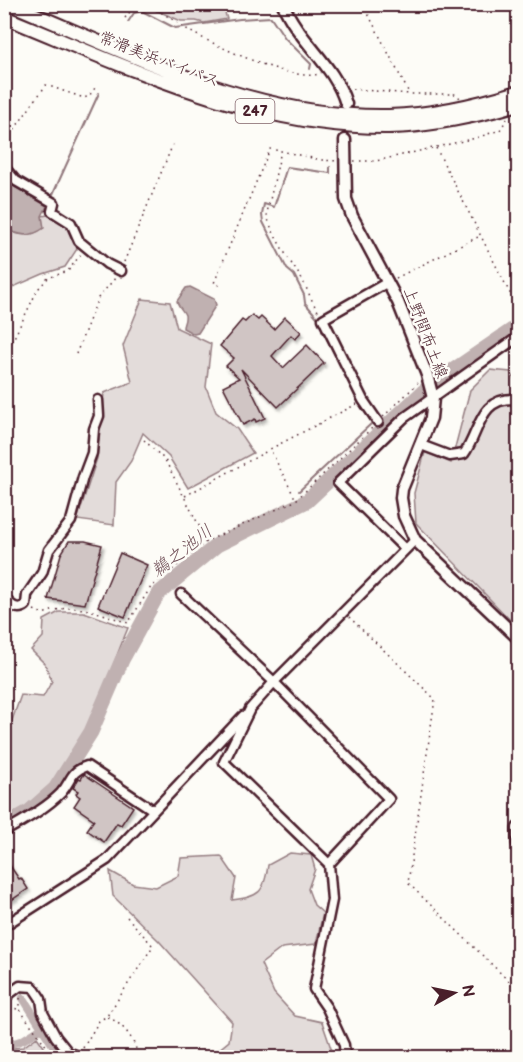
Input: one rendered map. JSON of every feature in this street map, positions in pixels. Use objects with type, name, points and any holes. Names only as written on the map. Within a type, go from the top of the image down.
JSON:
[{"type":"highway","name":"常滑美浜バイパス","points":[[10,4],[194,81],[255,99],[332,113],[388,116],[443,111],[519,92]]},
{"type":"highway","name":"常滑美浜バイパス","points":[[4,17],[185,90],[284,118],[331,125],[390,128],[448,120],[514,105]]},
{"type":"main road","points":[[283,4],[289,18],[304,40],[329,68],[342,89],[346,104]]},
{"type":"main road","name":"上野間布土線","points":[[345,140],[346,199],[352,216],[388,282],[427,375],[433,398],[430,418],[421,445],[402,489],[404,516],[415,540],[519,638]]},
{"type":"main road","points":[[519,828],[519,844]]},
{"type":"street","points":[[4,167],[16,181],[54,203],[52,211],[71,223],[79,241],[118,274]]},
{"type":"street","points":[[378,422],[363,400],[323,319],[388,282]]},
{"type":"street","points":[[405,549],[338,483],[405,418],[519,337]]},
{"type":"street","points":[[421,445],[450,456],[464,454],[471,444],[480,417],[492,405],[504,398],[514,399],[519,407]]},
{"type":"street","points":[[4,598],[13,608],[26,605],[27,595],[42,573],[49,550],[72,521],[83,477],[92,453],[94,429],[99,416],[99,400]]},
{"type":"street","points":[[4,926],[107,860],[274,682],[415,540]]},
{"type":"street","points":[[181,594],[274,682],[389,799],[329,864]]},
{"type":"street","points":[[250,710],[224,762],[329,864],[332,900],[314,989],[327,1008],[344,1045],[345,1058]]},
{"type":"street","points":[[4,832],[33,815],[62,792],[75,770],[87,766],[153,810]]},
{"type":"street","points":[[4,998],[20,986],[33,987],[41,999],[43,1013],[56,1037],[68,1052],[83,1058]]},
{"type":"path","points":[[363,4],[410,94]]},
{"type":"path","points":[[125,18],[133,8],[143,6],[167,16],[194,33],[270,67],[306,76],[317,75],[329,68]]},
{"type":"path","points":[[4,144],[46,85],[84,98],[95,88]]},
{"type":"path","points":[[342,89],[410,94],[456,94],[469,105]]},
{"type":"path","points":[[219,285],[214,283],[270,149],[321,160],[376,161],[476,138],[500,130],[514,105]]},
{"type":"path","points":[[76,354],[98,298],[118,274],[173,144]]},
{"type":"path","points":[[436,148],[516,304]]},
{"type":"path","points":[[281,151],[267,218],[323,319]]},
{"type":"path","points":[[388,282],[481,236]]},
{"type":"path","points":[[4,358],[38,289],[48,278],[68,271],[81,254],[90,260]]},
{"type":"path","points":[[26,605],[43,614],[58,608],[86,608],[128,623],[151,587],[207,542],[296,500],[427,375]]},
{"type":"path","points":[[185,496],[363,400]]},
{"type":"path","points":[[144,440],[165,460],[207,542]]},
{"type":"path","points":[[270,450],[296,500]]},
{"type":"path","points":[[344,612],[435,699],[408,883],[519,990]]},
{"type":"path","points":[[78,1057],[99,1021],[107,1016],[153,946],[127,917]]},
{"type":"path","points":[[20,992],[20,1010]]},
{"type":"path","points":[[4,1007],[20,1010],[55,1058]]},
{"type":"path","points":[[107,1016],[121,1023],[137,1049],[138,1058]]},
{"type":"path","points":[[362,1058],[403,1055],[410,1058]]},
{"type":"shaded area","points":[[144,5],[226,5],[227,19],[204,23],[181,21]]},
{"type":"shaded area","points":[[5,181],[47,206],[42,216],[44,228],[24,235],[5,228]]},
{"type":"shaded area","points":[[48,215],[68,227],[77,249],[65,267],[13,287],[5,299],[5,228],[15,233],[29,235],[43,228],[42,216]]},
{"type":"shaded area","points":[[190,287],[214,299],[216,305],[198,333],[194,334],[183,328],[185,315],[177,301],[186,288]]},
{"type":"shaded area","points":[[142,299],[170,302],[177,328],[211,344],[206,387],[216,412],[237,429],[253,453],[188,488],[169,457],[143,433],[131,461],[116,482],[114,525],[77,520],[97,458],[104,393],[132,382],[123,346]]},
{"type":"shaded area","points":[[490,370],[511,372],[518,387],[518,628],[416,523],[414,493],[425,452],[451,463],[470,390]]},
{"type":"shaded area","points":[[59,612],[84,612],[128,628],[92,716],[58,777],[39,797],[5,820],[5,740],[21,695],[43,697],[52,681],[45,664],[31,650],[43,637],[44,620]]},
{"type":"shaded area","points":[[290,853],[311,855],[315,869],[308,889],[314,905],[323,913],[316,944],[282,948],[261,964],[274,993],[295,1016],[322,1022],[334,1057],[215,1057],[217,1051],[229,1041],[232,1022],[159,941],[113,896],[110,871],[133,884],[156,887],[178,876],[181,858],[221,856],[236,878],[232,900],[259,892],[268,865]]},
{"type":"shaded area","points":[[37,1037],[51,1057],[5,1057],[4,1049],[23,1047]]},
{"type":"building","points":[[252,315],[258,320],[261,317],[274,329],[285,317],[301,332],[295,339],[291,335],[272,356],[283,368],[307,345],[324,363],[278,407],[241,369],[265,418],[256,422],[255,419],[243,425],[223,386],[239,378],[226,366],[234,358],[220,346],[242,320],[245,322]]},
{"type":"building","points":[[69,541],[85,541],[102,545],[85,604],[48,599],[61,554]]},
{"type":"building","points":[[120,553],[147,565],[125,617],[98,606]]},
{"type":"building","points":[[84,774],[133,807],[121,825],[117,823],[104,842],[87,830],[94,820],[74,806],[80,797],[76,794],[78,791],[73,788]]},
{"type":"building","points":[[4,857],[28,889],[4,905],[4,896],[8,894],[4,883]]},
{"type":"waterway","points":[[128,22],[134,13],[142,11],[175,28],[271,17],[285,38],[311,64],[310,69]]},
{"type":"waterway","points":[[53,194],[99,93]]},
{"type":"waterway","points":[[317,317],[305,303],[304,295],[294,275],[287,269],[263,222],[262,215],[264,204],[274,207],[287,167],[330,173],[330,167]]},
{"type":"waterway","name":"鵜之池川","points":[[436,382],[518,326]]},
{"type":"waterway","points":[[322,330],[349,380]]},
{"type":"waterway","name":"鵜之池川","points":[[4,826],[30,811],[55,789],[91,732],[122,660],[158,594],[217,545],[307,501],[424,391]]},
{"type":"waterway","points":[[299,491],[372,423],[364,409]]},
{"type":"waterway","points":[[23,998],[56,1050],[66,1058]]},
{"type":"waterway","points":[[8,1045],[23,1040],[42,1028]]}]
